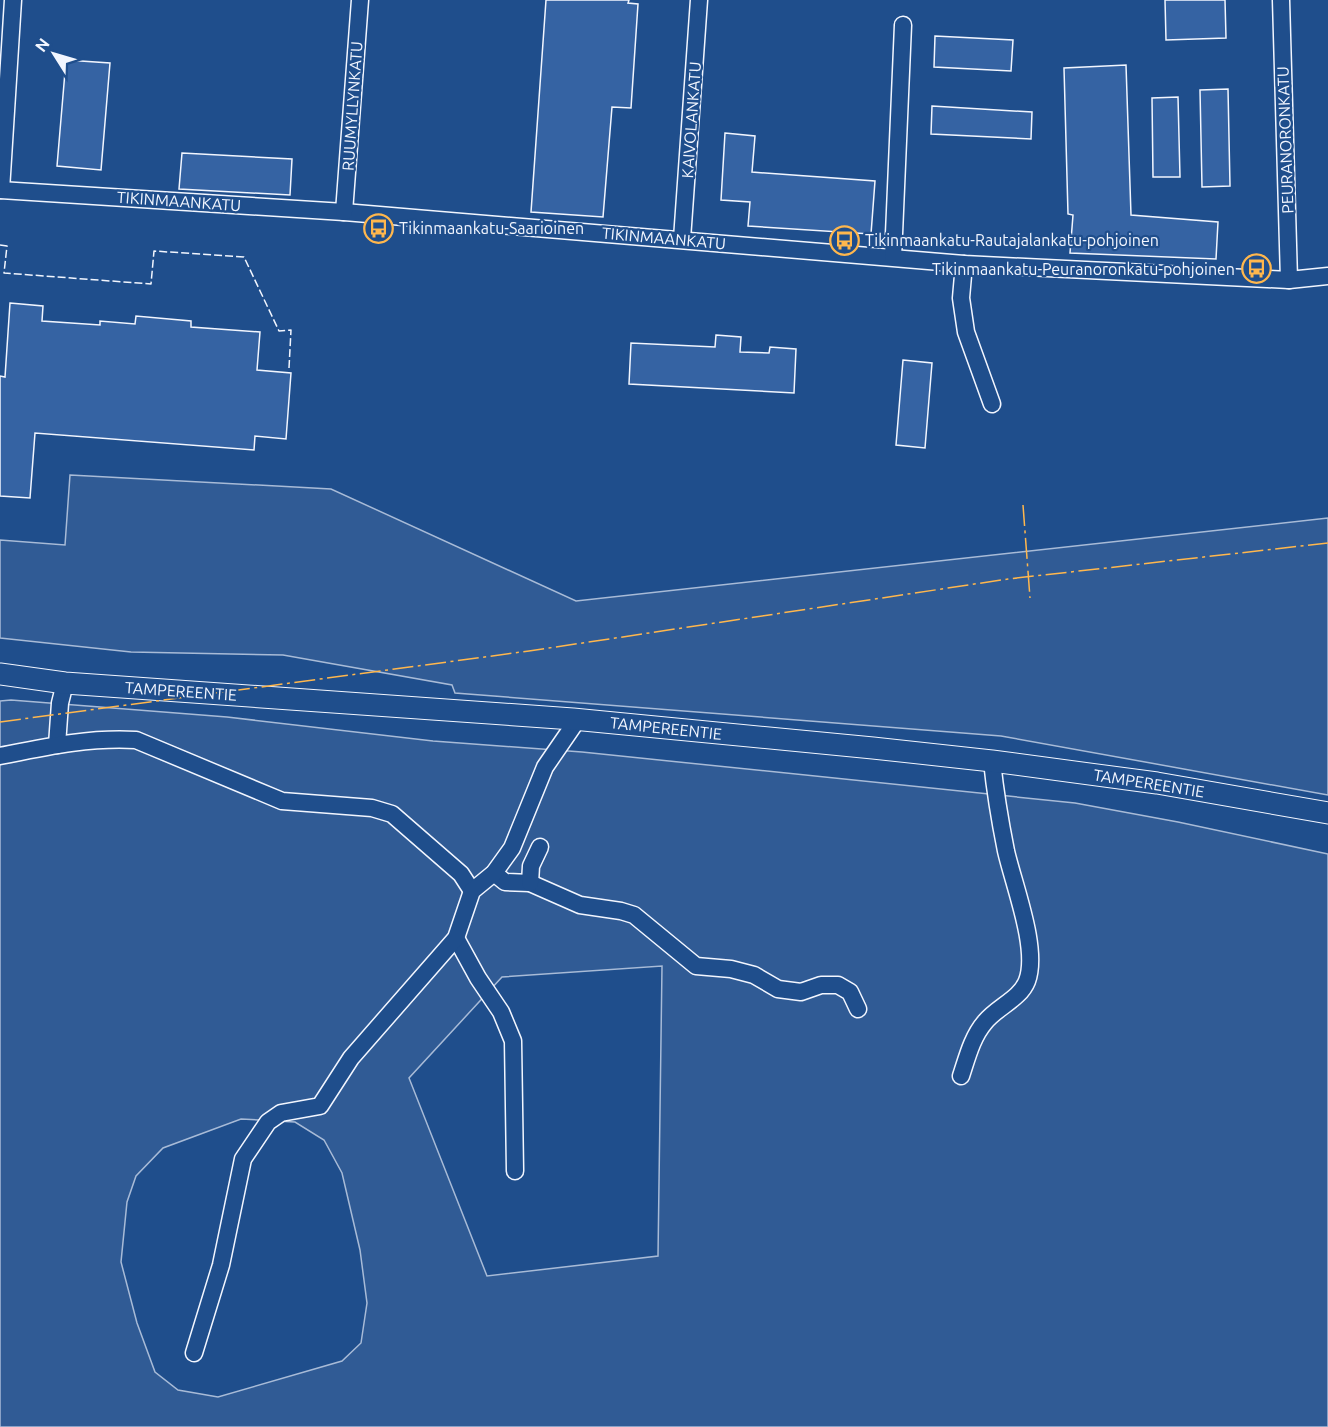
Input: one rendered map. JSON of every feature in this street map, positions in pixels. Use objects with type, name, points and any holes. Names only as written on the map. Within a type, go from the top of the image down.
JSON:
[{"type":"main road","name":"TAMPEREENTIE","points":[[0,674],[65,683],[578,719],[992,760],[1158,783],[1328,813]]},
{"type":"street","points":[[0,190],[13,0]]},
{"type":"street","name":"RUUMYLLYNKATU","points":[[344,212],[360,0]]},
{"type":"street","name":"KAIVOLANKATU","points":[[682,239],[699,0]]},
{"type":"street","name":"PEURANORONKATU","points":[[1281,0],[1289,280]]},
{"type":"street","points":[[893,257],[903,25]]},
{"type":"street","name":"TIKINMAANKATU","points":[[0,190],[344,212],[964,264],[1289,280],[1328,276]]},
{"type":"street","points":[[964,264],[961,298],[966,332],[992,404]]},
{"type":"street","points":[[57,745],[60,703],[65,683]]},
{"type":"street","points":[[194,1353],[221,1265],[243,1159],[268,1122],[281,1113],[320,1106],[351,1058],[456,938],[472,891],[494,873],[512,849],[545,767],[578,719]]},
{"type":"street","points":[[0,756],[57,745],[112,739],[136,740],[282,801],[372,808],[392,814],[461,874],[472,891]]},
{"type":"street","points":[[961,1076],[974,1038],[996,1010],[1019,994],[1026,983],[1030,968],[1030,946],[1007,853],[994,789],[992,760]]},
{"type":"street","points":[[530,884],[531,866],[540,848]]},
{"type":"street","points":[[494,873],[505,882],[530,884],[580,905],[621,910],[634,915],[696,966],[731,969],[753,975],[778,989],[801,992],[821,985],[838,985],[850,992],[858,1009]]},
{"type":"street","points":[[456,938],[478,978],[501,1012],[513,1041],[515,1172]]},
{"type":"shaded area","points":[[70,475],[331,489],[576,601],[1328,518],[1328,795],[1001,736],[455,693],[452,685],[283,655],[131,652],[0,638],[0,540],[65,545]]},
{"type":"shaded area","points":[[0,701],[227,717],[433,741],[582,752],[1075,803],[1328,854],[1328,1427],[0,1427]],"holes":[[[662,966],[658,1256],[487,1276],[409,1078],[502,977]],[[241,1119],[295,1122],[324,1140],[342,1173],[360,1250],[367,1303],[361,1343],[342,1361],[218,1397],[178,1390],[155,1372],[137,1323],[121,1262],[127,1202],[136,1176],[163,1148]]]},
{"type":"building","points":[[546,0],[629,0],[628,3],[638,4],[631,108],[612,107],[603,217],[531,212]]},
{"type":"building","points":[[1165,0],[1225,0],[1226,38],[1166,40]]},
{"type":"building","points":[[935,36],[1013,40],[1011,71],[934,67]]},
{"type":"building","points":[[66,60],[110,63],[101,170],[57,166]]},
{"type":"building","points":[[1126,65],[1131,215],[1218,222],[1216,259],[1070,253],[1073,215],[1068,214],[1064,68]]},
{"type":"building","points":[[1228,89],[1230,186],[1202,187],[1200,90]]},
{"type":"building","points":[[1178,97],[1180,177],[1153,177],[1152,98]]},
{"type":"building","points":[[932,106],[1032,112],[1031,139],[931,134]]},
{"type":"building","points":[[725,133],[755,136],[752,172],[875,181],[871,234],[748,226],[750,202],[721,200]]},
{"type":"building","points":[[182,153],[292,159],[290,195],[179,189]]},
{"type":"building","points":[[10,303],[43,306],[42,321],[100,325],[100,321],[135,324],[136,316],[191,321],[191,327],[260,332],[257,370],[291,373],[286,439],[255,436],[254,450],[35,433],[30,498],[0,496],[0,376],[5,377]]},
{"type":"building","points":[[716,335],[741,337],[740,352],[769,353],[770,347],[796,349],[794,393],[629,384],[631,343],[715,347]]},
{"type":"building","points":[[903,360],[932,363],[925,448],[896,445]]},
{"type":"fence","points":[[0,245],[7,246],[4,273],[151,284],[154,251],[244,257],[279,331],[291,330],[289,368]]},
{"type":"power","points":[[1023,505],[1030,598]]},
{"type":"power","points":[[0,722],[529,651],[1008,579],[1328,543]]},
{"type":"place","name":"Tikinmaankatu-Saarioinen","points":[[378,228]]},
{"type":"place","name":"Tikinmaankatu-Rautajalankatu-pohjoinen","points":[[844,240]]},
{"type":"place","name":"Tikinmaankatu-Peuranoronkatu-pohjoinen","points":[[1256,269]]}]
